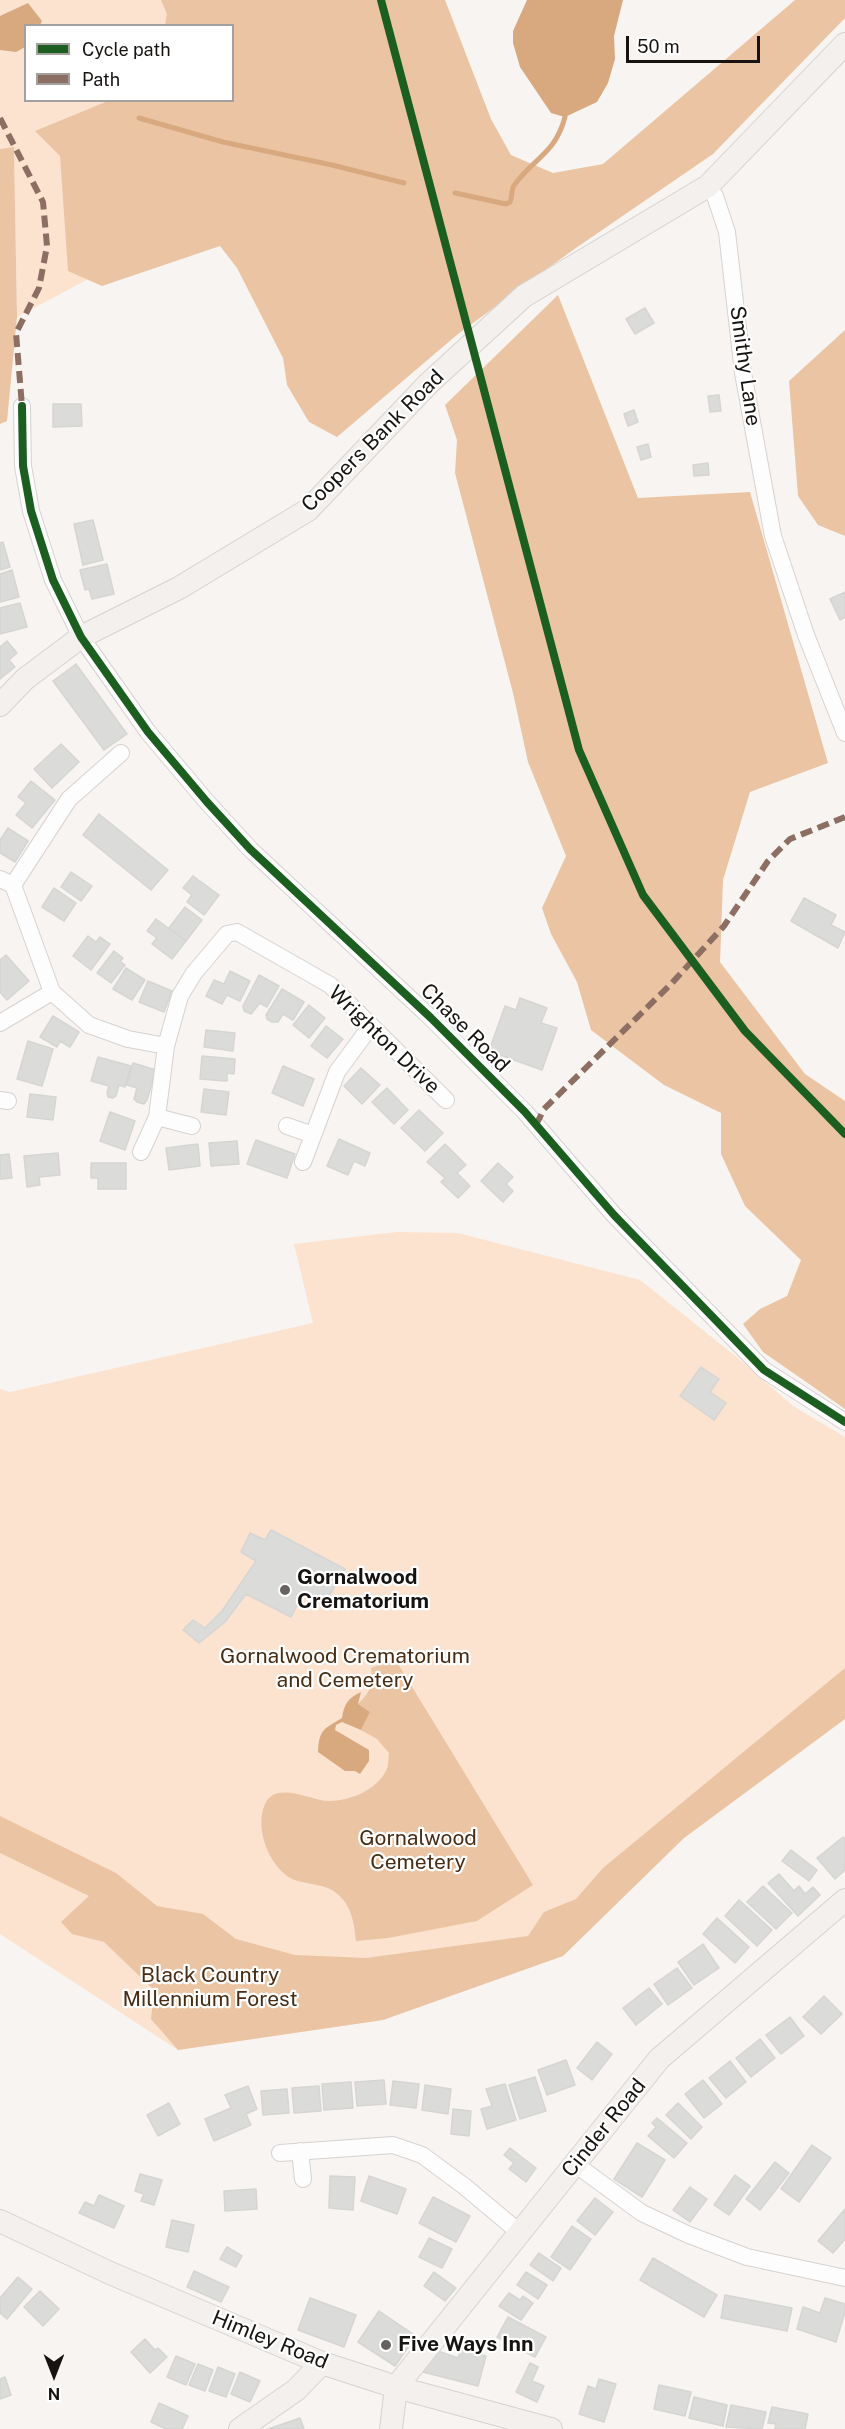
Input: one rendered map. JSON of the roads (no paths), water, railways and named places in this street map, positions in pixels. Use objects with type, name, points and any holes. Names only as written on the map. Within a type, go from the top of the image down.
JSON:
[{"type":"main road","points":[[708,186],[845,44]]},
{"type":"main road","name":"Coopers Bank Road","points":[[0,705],[25,679],[81,637],[179,588],[308,510],[429,383],[524,296],[708,186]]},
{"type":"main road","name":"Cinder Road","points":[[396,2387],[659,2060],[845,1900]]},
{"type":"main road","name":"Himley Road","points":[[0,2221],[110,2273],[322,2363],[396,2387],[551,2429]]},
{"type":"main road","points":[[240,2429],[296,2390],[322,2363]]},
{"type":"main road","points":[[391,2429],[396,2387]]},
{"type":"street","name":"Smithy Lane","points":[[708,186],[715,196],[727,232],[743,373],[773,536],[806,635],[845,733]]},
{"type":"street","name":"Chase Road","points":[[22,406],[22,466],[31,511],[53,580],[81,637],[148,732],[250,849],[423,1011],[517,1105],[614,1215],[764,1370],[845,1422]]},
{"type":"street","points":[[121,753],[69,799],[6,882],[52,992],[89,1024],[128,1039],[166,1046],[157,1117],[141,1152]]},
{"type":"street","name":"Wrighton Drive","points":[[166,1046],[180,996],[194,973],[227,934],[237,932],[330,985],[446,1100]]},
{"type":"street","points":[[0,1023],[52,992]]},
{"type":"street","points":[[303,1162],[337,1072],[370,1027]]},
{"type":"street","points":[[157,1117],[192,1126]]},
{"type":"street","points":[[287,1126],[313,1135]]},
{"type":"street","points":[[280,2153],[393,2145],[422,2156],[464,2186],[519,2232]]},
{"type":"street","points":[[300,2151],[303,2179]]},
{"type":"street","points":[[574,2163],[642,2213],[689,2235],[747,2258],[845,2278]]},
{"type":"waterway","points":[[455,193],[506,204],[510,202],[513,186],[550,147],[565,117]]},
{"type":"waterway","points":[[139,118],[223,142],[404,183]]},
{"type":"place","name":"Gornalwood Crematorium","points":[[285,1590]]},
{"type":"place","name":"Five Ways Inn","points":[[386,2345]]},
{"type":"park label","name":"Gornalwood Crematorium and Cemetery","points":[[345,1669]]},
{"type":"park label","name":"Gornalwood Cemetery","points":[[418,1851]]},
{"type":"park label","name":"Black Country Millennium Forest","points":[[210,1988]]}]
